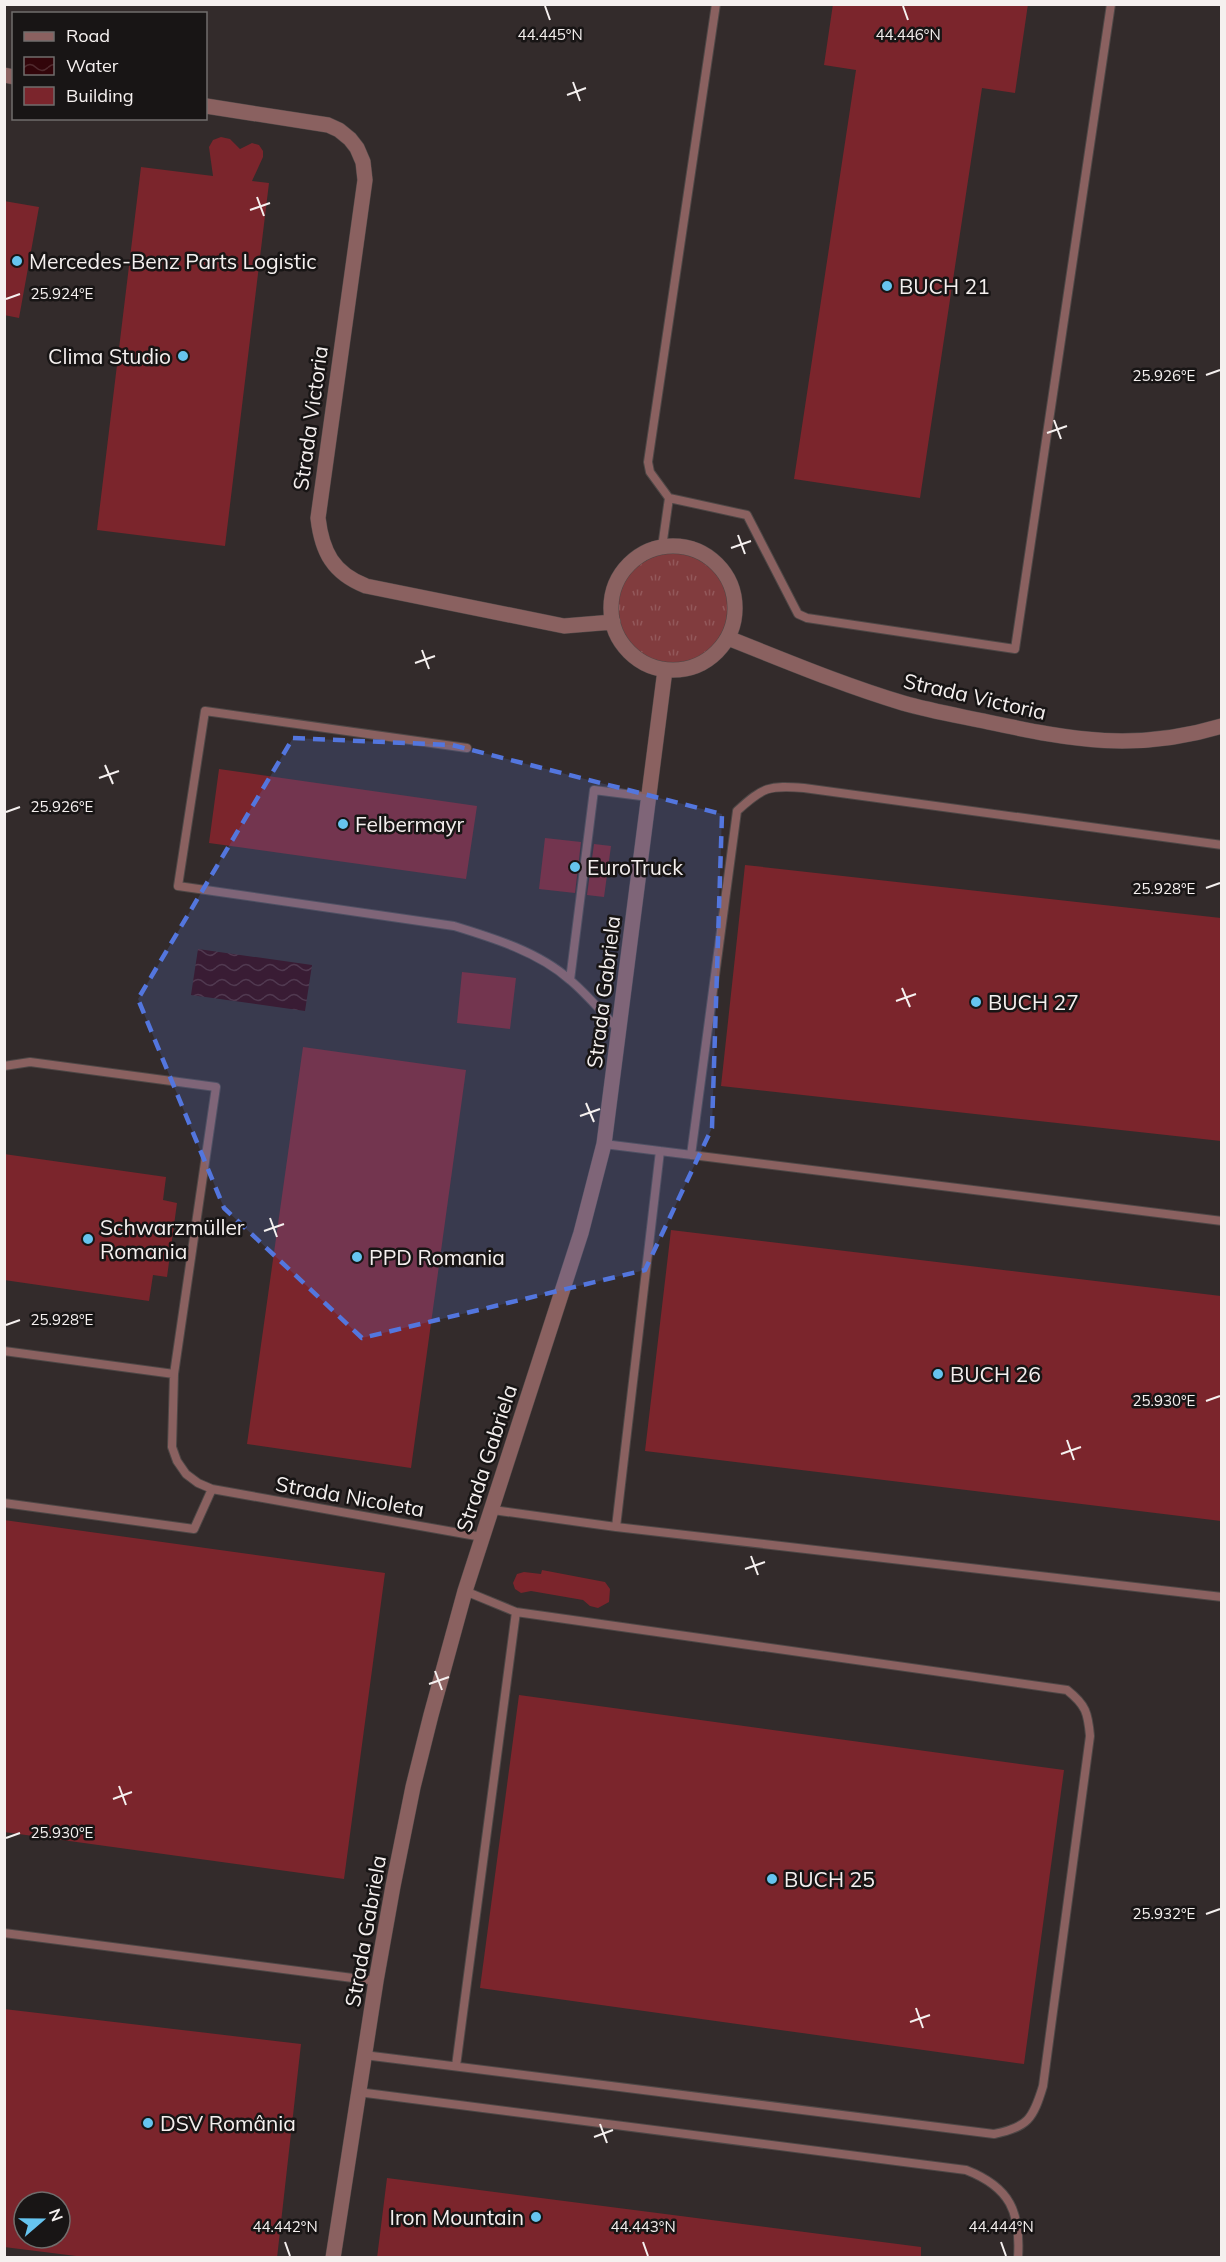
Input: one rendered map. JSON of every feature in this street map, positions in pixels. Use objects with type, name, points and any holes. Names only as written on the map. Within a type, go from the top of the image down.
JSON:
[{"type":"street","name":"Strada Victoria","points":[[207,106],[328,125],[350,139],[363,162],[365,180],[318,518],[324,550],[332,562],[352,580],[366,586],[564,626],[613,622]]},
{"type":"street","points":[[681,546],[700,552],[716,564],[728,580],[734,599],[734,619],[728,638],[716,652],[701,663],[683,669],[665,670],[650,666],[637,658],[618,636],[613,622],[611,605],[614,589],[621,574],[646,552],[662,547],[681,546]]},
{"type":"street","name":"Strada Victoria","points":[[728,638],[859,689],[906,704],[1062,737],[1112,742],[1155,741],[1194,734],[1221,726]]},
{"type":"street","name":"Strada Gabriela","points":[[333,2258],[376,1981],[413,1787],[465,1591],[581,1233],[604,1144],[665,670]]},
{"type":"lane","points":[[716,4],[648,462],[650,472],[669,498],[747,515],[798,614],[807,618],[1015,649],[1111,4]]},
{"type":"lane","points":[[662,547],[669,498]]},
{"type":"lane","points":[[467,748],[205,711],[178,886],[454,926],[488,936],[549,965],[570,980],[619,1030]]},
{"type":"lane","points":[[691,1155],[737,811],[756,793],[780,786],[804,788],[1221,845]]},
{"type":"lane","points":[[570,980],[594,790],[649,797]]},
{"type":"lane","points":[[4,1066],[30,1062],[216,1087],[174,1374],[172,1447],[177,1461],[186,1474],[198,1484],[212,1490],[194,1529],[4,1503]]},
{"type":"lane","points":[[604,1144],[1221,1221]]},
{"type":"lane","points":[[616,1527],[660,1151]]},
{"type":"lane","points":[[4,1351],[174,1374]]},
{"type":"lane","name":"Strada Nicoleta","points":[[212,1490],[482,1537]]},
{"type":"lane","points":[[493,1510],[616,1527],[1221,1597]]},
{"type":"lane","points":[[364,2055],[994,2134],[1014,2130],[1026,2123],[1037,2106],[1043,2086],[1090,1736],[1089,1715],[1080,1700],[1067,1690],[516,1612],[465,1591]]},
{"type":"lane","points":[[456,2066],[516,1612]]},
{"type":"lane","points":[[4,1933],[376,1981]]},
{"type":"lane","points":[[358,2092],[966,2170],[986,2178],[1001,2189],[1013,2208],[1019,2233],[1018,2258]]},
{"type":"highlighted area","points":[[293,738],[452,745],[722,814],[712,1128],[645,1270],[362,1338],[224,1208],[138,999]]},
{"type":"green space","points":[[673,546],[697,551],[717,564],[730,584],[735,608],[730,632],[717,652],[697,665],[673,670],[649,665],[629,652],[616,632],[611,608],[616,584],[629,564],[649,551]]},
{"type":"water","points":[[198,949],[312,965],[305,1011],[191,995]]},
{"type":"building","name":"BUCH 21","points":[[833,4],[1028,4],[1015,93],[982,88],[920,498],[794,479],[856,70],[824,65]]},
{"type":"building","name":"Clima Studio","points":[[221,137],[230,139],[240,149],[252,143],[259,145],[263,151],[263,157],[252,181],[269,183],[225,546],[97,530],[141,167],[213,176],[209,147],[213,140]]},
{"type":"building","name":"Mercedes-Benz Parts Logistic","points":[[4,201],[39,207],[19,318],[4,315]]},
{"type":"building","name":"Felbermayr","points":[[219,769],[477,806],[466,879],[209,843]]},
{"type":"building","points":[[545,838],[581,842],[575,893],[539,889]]},
{"type":"building","points":[[594,844],[611,846],[604,897],[587,895]]},
{"type":"building","name":"BUCH 27","points":[[745,865],[1221,918],[1221,1141],[721,1086]]},
{"type":"building","points":[[462,972],[516,978],[510,1029],[457,1023]]},
{"type":"building","name":"PPD Romania","points":[[303,1047],[466,1070],[411,1468],[247,1444]]},
{"type":"building","name":"Schwarzmüller Romania","points":[[4,1154],[166,1177],[163,1200],[177,1203],[167,1277],[153,1275],[149,1301],[4,1280]]},
{"type":"building","name":"BUCH 26","points":[[671,1230],[1221,1296],[1221,1521],[645,1451]]},
{"type":"building","points":[[4,1520],[385,1573],[344,1879],[4,1832]]},
{"type":"building","points":[[542,1570],[605,1582],[610,1589],[609,1602],[598,1608],[590,1606],[583,1600],[531,1591],[521,1593],[515,1589],[513,1583],[517,1574],[524,1572],[541,1574]]},
{"type":"building","name":"BUCH 25","points":[[519,1695],[1064,1770],[1024,2064],[480,1988]]},
{"type":"building","name":"DSV România","points":[[4,2009],[301,2044],[277,2258],[92,2258],[28,2250],[72,2250],[72,2190],[12,2190],[12,2248],[4,2247]]},
{"type":"building","name":"Iron Mountain","points":[[387,2178],[921,2247],[921,2258],[377,2258]]},
{"type":"place","name":"Mercedes-Benz Parts Logistic","points":[[17,261]]},
{"type":"place","name":"BUCH 21","points":[[887,286]]},
{"type":"place","name":"Clima Studio","points":[[183,356]]},
{"type":"place","name":"Felbermayr","points":[[343,824]]},
{"type":"place","name":"EuroTruck","points":[[575,867]]},
{"type":"place","name":"BUCH 27","points":[[976,1002]]},
{"type":"place","name":"Schwarzmüller Romania","points":[[88,1239]]},
{"type":"place","name":"PPD Romania","points":[[357,1257]]},
{"type":"place","name":"BUCH 26","points":[[938,1374]]},
{"type":"place","name":"BUCH 25","points":[[772,1879]]},
{"type":"place","name":"DSV România","points":[[148,2123]]},
{"type":"place","name":"Iron Mountain","points":[[536,2217]]}]
